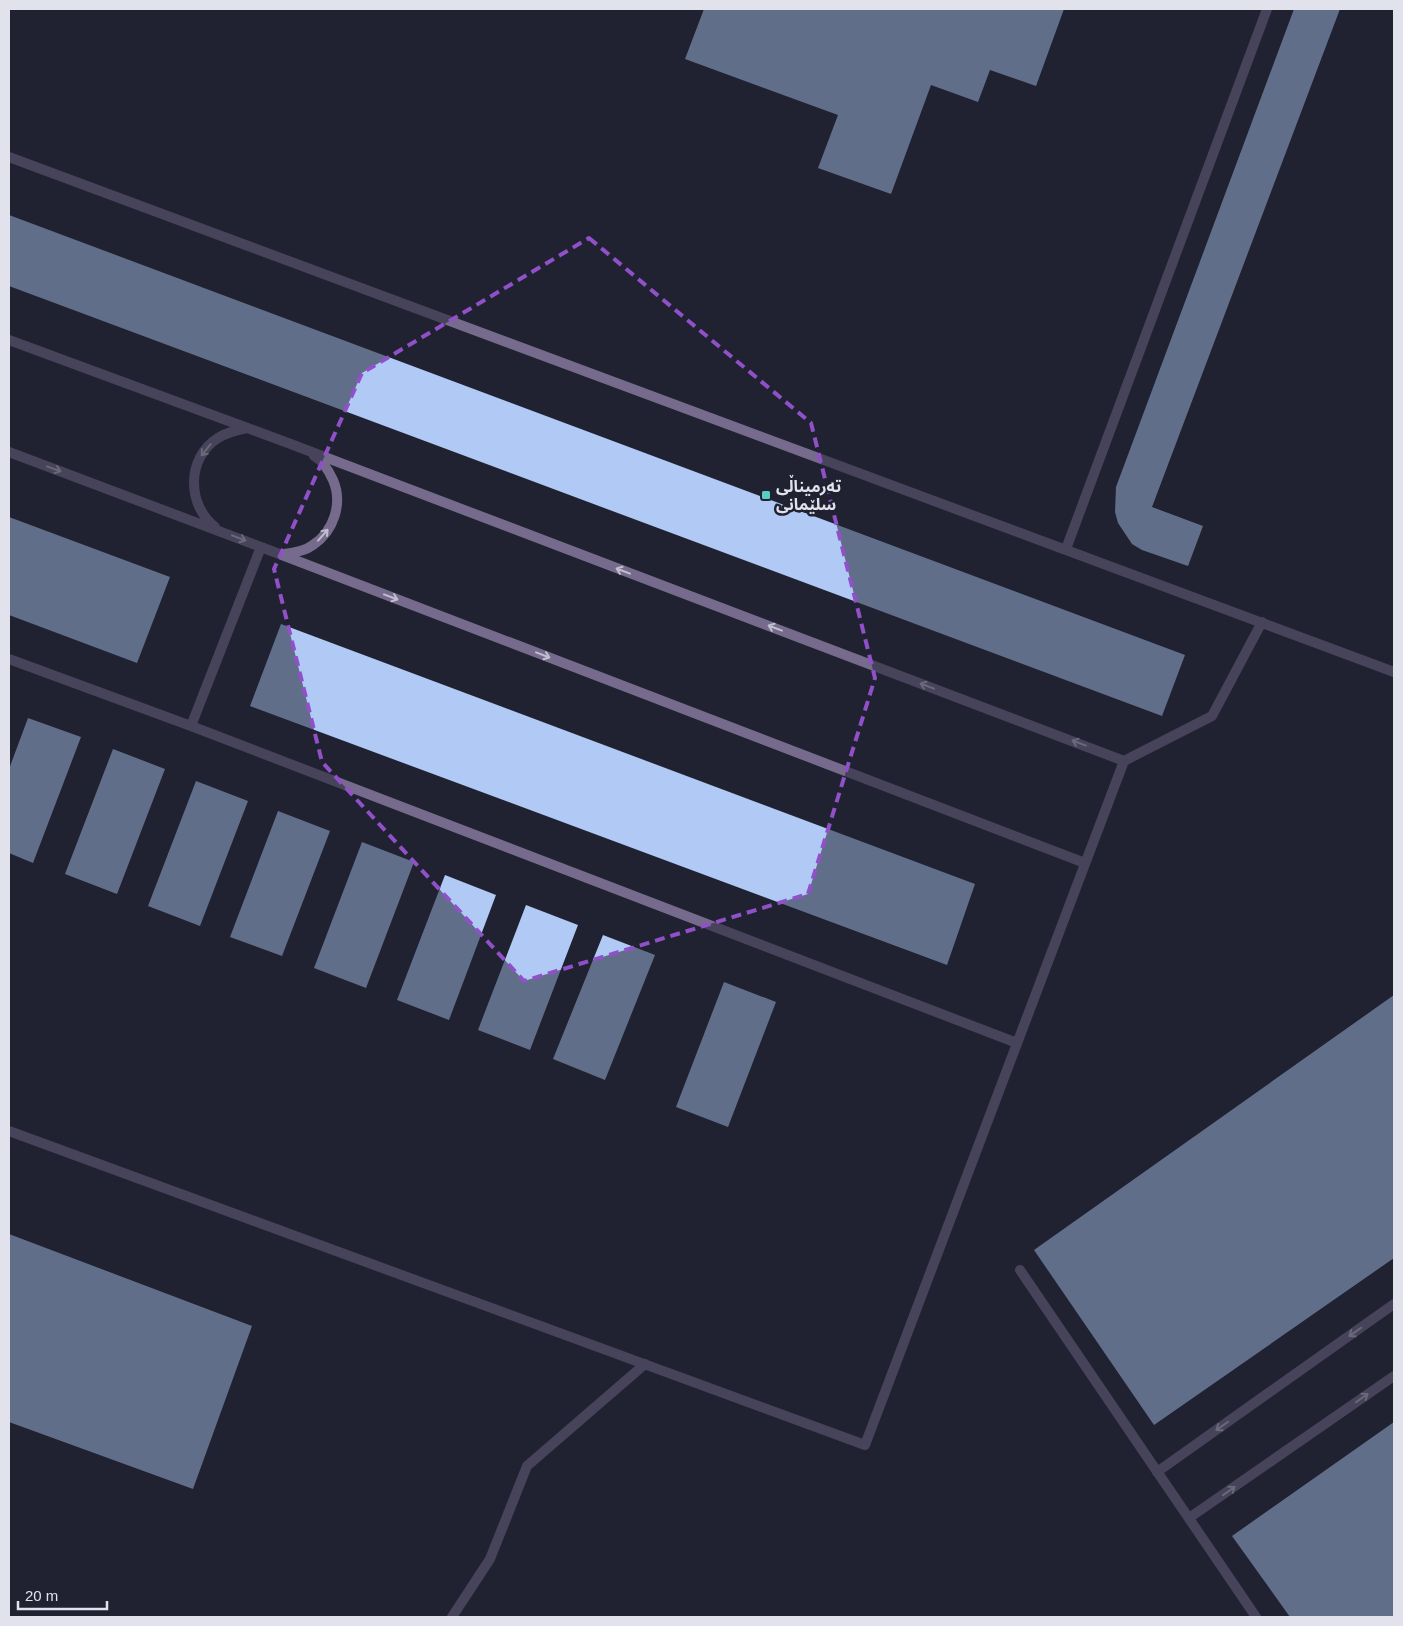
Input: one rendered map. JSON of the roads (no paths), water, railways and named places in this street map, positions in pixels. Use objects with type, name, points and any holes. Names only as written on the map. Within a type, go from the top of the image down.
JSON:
[{"type":"lane","points":[[1066,549],[1267,9]]},
{"type":"lane","points":[[9,157],[1394,672]]},
{"type":"lane","points":[[9,340],[248,428],[1124,761]]},
{"type":"lane","points":[[222,532],[209,522],[200,509],[194,494],[197,462],[206,448],[217,438],[232,431],[248,428]]},
{"type":"lane","points":[[280,554],[297,552],[313,545],[325,534],[334,520],[337,503],[336,487],[329,471],[318,458],[304,450]]},
{"type":"lane","points":[[9,452],[261,546],[1085,862]]},
{"type":"lane","points":[[191,726],[261,546]]},
{"type":"lane","points":[[9,1131],[865,1445],[1124,761],[1212,716],[1262,622]]},
{"type":"lane","points":[[9,659],[191,726],[1017,1043]]},
{"type":"lane","points":[[1020,1270],[1256,1617]]},
{"type":"lane","points":[[1158,1472],[1394,1304]]},
{"type":"lane","points":[[452,1617],[490,1560],[528,1466],[645,1364]]},
{"type":"lane","points":[[1189,1518],[1394,1376]]},
{"type":"place","name":"تەرمیناڵی سلێمانی","points":[[766,495]]}]
